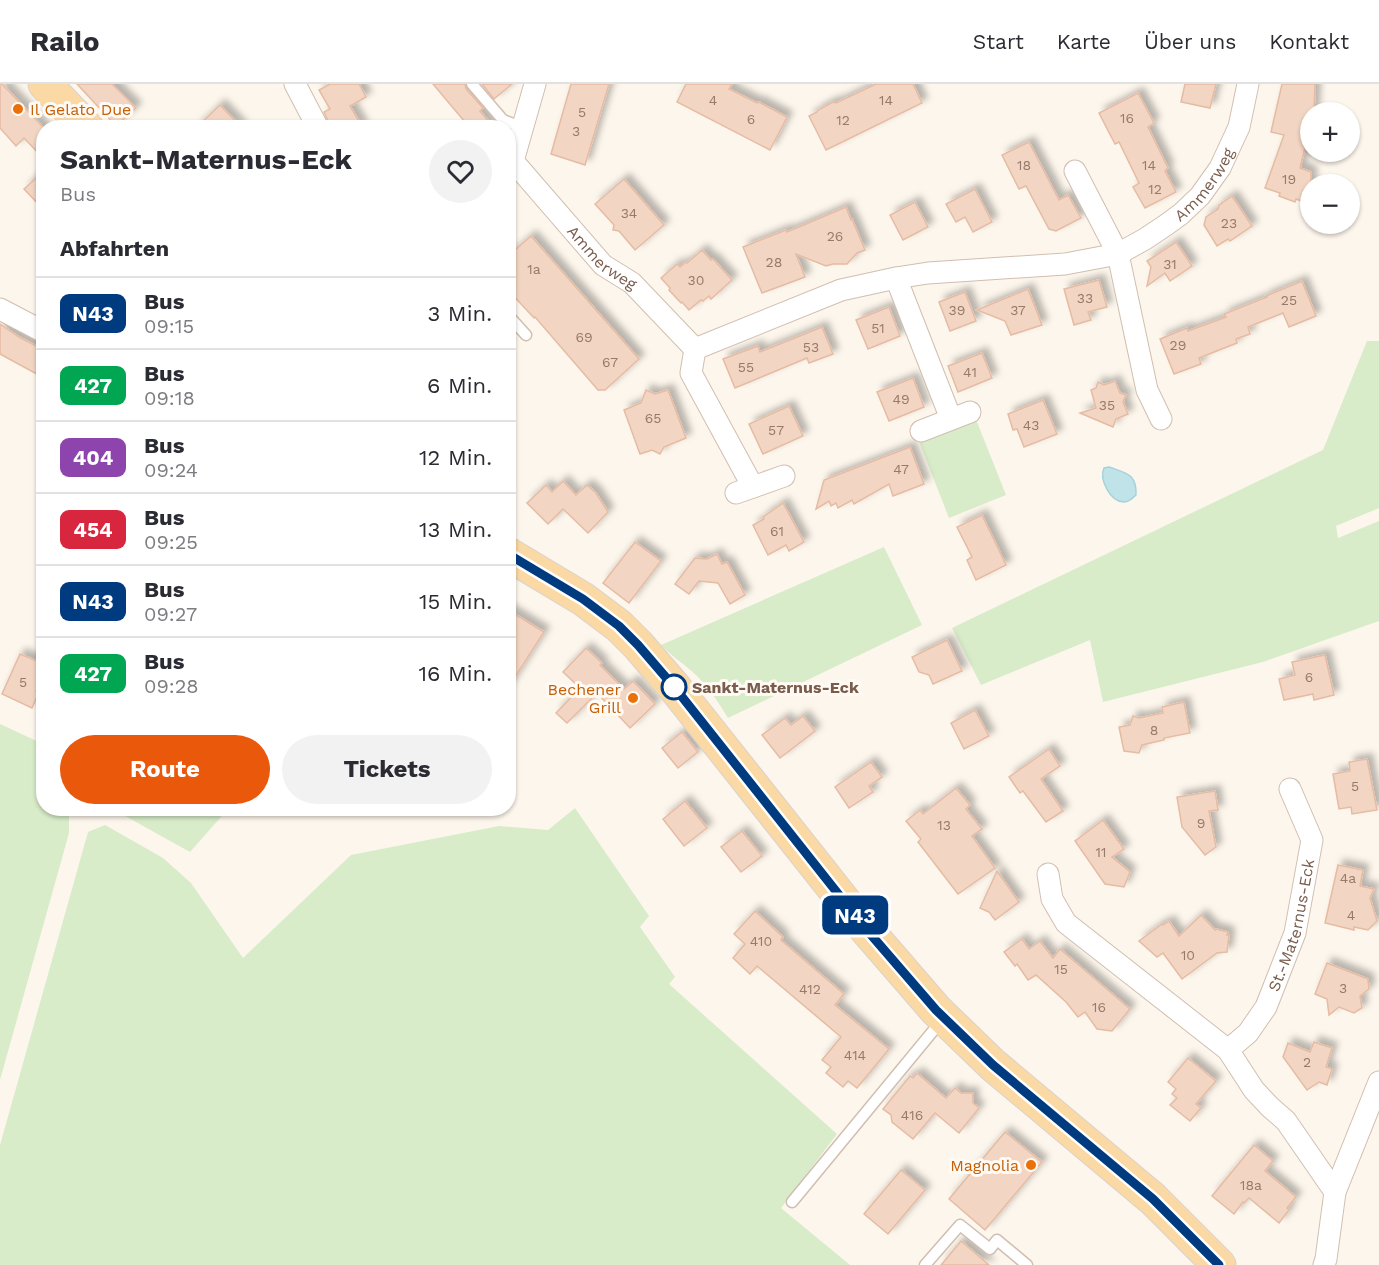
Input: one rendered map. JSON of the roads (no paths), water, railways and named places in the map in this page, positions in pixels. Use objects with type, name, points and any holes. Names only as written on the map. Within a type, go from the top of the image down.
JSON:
[{"type":"main road","points":[[45,84],[79,120]]},
{"type":"main road","points":[[516,559],[583,599],[619,626],[716,732],[770,796],[880,946],[944,1018],[993,1065],[1153,1199],[1219,1265]]},
{"type":"street","points":[[295,84],[314,120]]},
{"type":"street","points":[[516,150],[535,84]]},
{"type":"street","name":"Ammerweg","points":[[516,171],[603,266],[632,283],[694,349],[842,290],[928,273],[1065,264],[1118,254],[1166,225],[1200,196],[1220,168],[1239,127],[1248,84]]},
{"type":"street","points":[[1075,171],[1118,254],[1147,390],[1161,419]]},
{"type":"street","points":[[896,278],[960,415],[921,431]]},
{"type":"street","points":[[0,309],[36,328]]},
{"type":"street","points":[[694,349],[691,374],[744,490],[784,476]]},
{"type":"street","name":"St.-Maternus-Eck","points":[[1228,1050],[1248,1034],[1266,1007],[1295,933],[1312,840],[1290,789]]},
{"type":"street","points":[[1048,874],[1052,899],[1065,923],[1228,1050],[1254,1090],[1286,1120],[1335,1192]]},
{"type":"street","points":[[1323,1265],[1326,1259],[1335,1192],[1379,1082]]},
{"type":"lane","points":[[472,84],[503,120]]},
{"type":"lane","points":[[516,125],[523,128]]},
{"type":"lane","points":[[516,323],[526,334]]},
{"type":"lane","points":[[792,1202],[944,1018]]},
{"type":"lane","points":[[925,1265],[960,1225],[990,1249],[997,1239],[1027,1265]]},
{"type":"water","points":[[1109,467],[1132,478],[1136,495],[1131,500],[1119,501],[1110,494],[1103,478],[1104,468]]},
{"type":"place","name":"Il Gelato Due","points":[[18,109]]},
{"type":"place","name":"Sankt-Maternus-Eck","points":[[674,687]]},
{"type":"place","name":"Bechener Grill","points":[[633,698]]},
{"type":"place","name":"Magnolia","points":[[1031,1165]]}]
